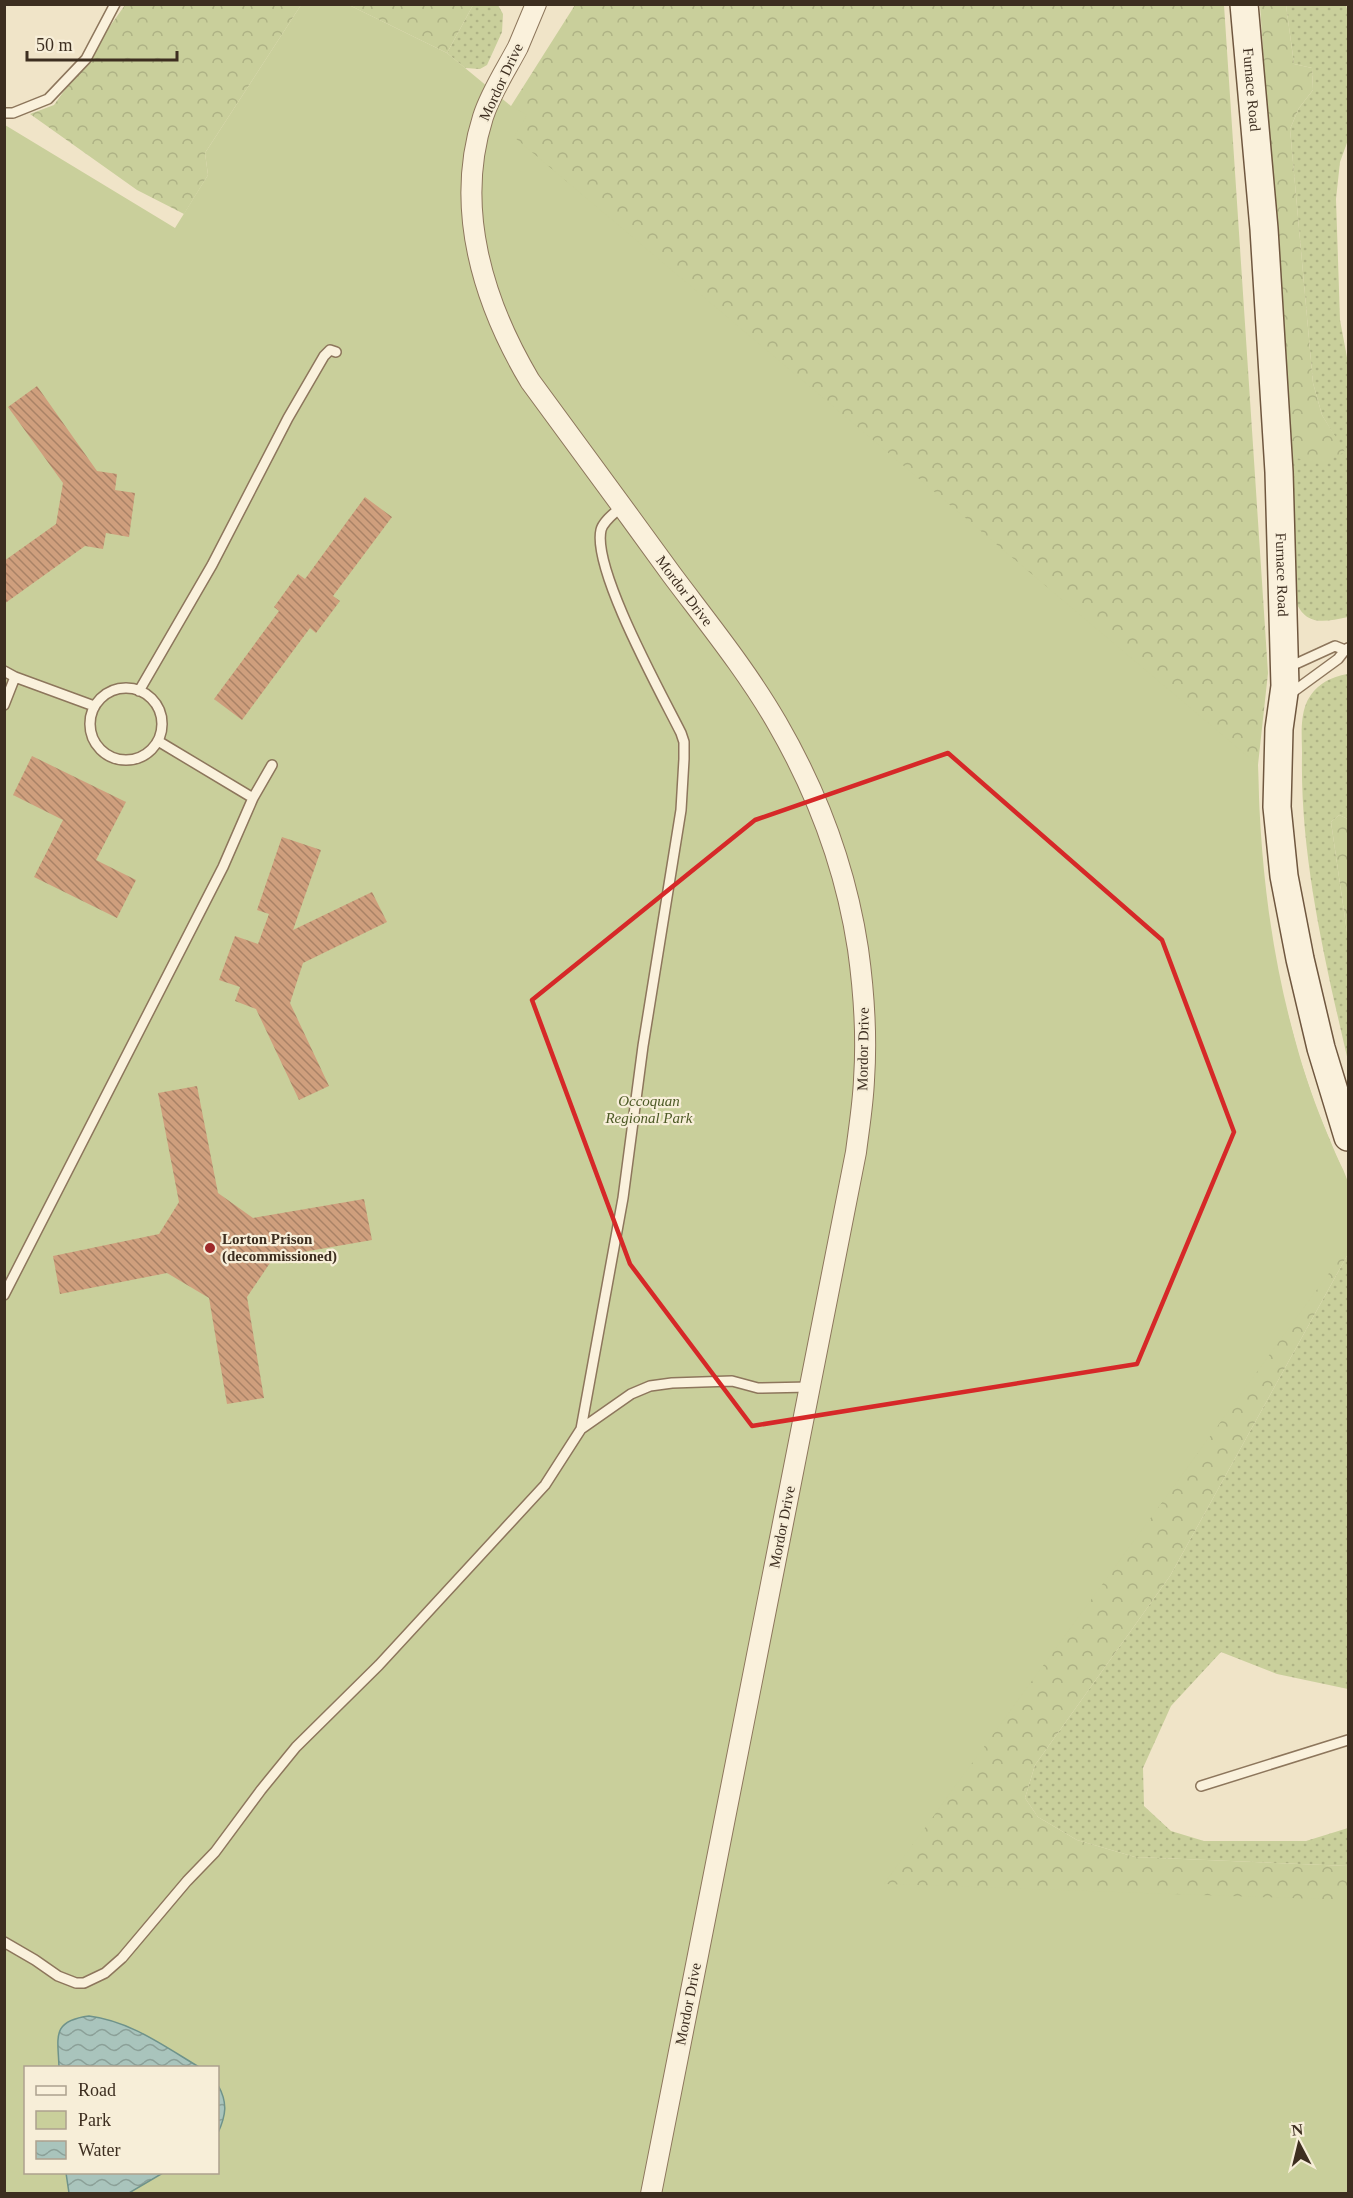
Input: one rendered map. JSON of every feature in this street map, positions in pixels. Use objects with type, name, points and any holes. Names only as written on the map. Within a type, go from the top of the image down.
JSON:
[{"type":"main road","name":"Furnace Road","points":[[1244,4],[1265,241],[1279,472],[1284,669],[1279,729],[1278,807],[1284,876],[1300,960],[1321,1048],[1348,1137]]},
{"type":"street","name":"Mordor Drive","points":[[531,6],[518,47],[498,83],[480,129],[475,157],[472,196],[474,231],[480,265],[493,309],[510,347],[530,381],[733,657],[776,722],[799,763],[837,860],[849,905],[858,947],[866,1037],[856,1152],[651,2193]]},
{"type":"lane","points":[[4,112],[13,113],[48,99],[86,59],[115,4]]},
{"type":"lane","points":[[139,691],[212,565],[294,408],[324,356],[330,350],[336,352]]},
{"type":"lane","points":[[581,1429],[623,1198],[643,1046],[681,810],[684,759],[684,742],[681,733],[628,624],[599,546],[602,527],[622,506]]},
{"type":"lane","points":[[1283,699],[1338,659],[1346,649],[1335,646],[1284,669]]},
{"type":"lane","points":[[4,671],[94,706]]},
{"type":"lane","points":[[4,705],[15,677]]},
{"type":"lane","points":[[119,688],[139,691],[150,697],[157,706],[162,729],[158,741],[142,757],[119,760],[108,756],[92,739],[89,728],[94,706],[101,698],[119,688]]},
{"type":"lane","points":[[158,741],[253,798]]},
{"type":"lane","points":[[4,1295],[223,867],[253,798],[272,765]]},
{"type":"lane","points":[[4,1942],[58,1976],[76,1983],[84,1983],[105,1973],[122,1958],[187,1881],[215,1852],[296,1747],[379,1665],[545,1485],[581,1429],[631,1394],[650,1386],[672,1383],[732,1382],[758,1388],[810,1387]]},
{"type":"lane","points":[[1201,1786],[1348,1740]]},
{"type":"highlighted area","points":[[948,753],[1162,940],[1234,1132],[1137,1364],[752,1426],[630,1264],[532,1000],[755,820]]},
{"type":"green space","points":[[125,5],[301,5],[205,153],[208,175],[184,214],[137,190],[30,114],[54,105]]},
{"type":"green space","name":"Occoquan Regional Park","points":[[301,5],[349,5],[447,53],[511,106],[527,115],[514,137],[1258,765],[1264,875],[1274,947],[1289,1018],[1303,1066],[1324,1126],[1348,1183],[1350,1204],[1348,1247],[884,1884],[1348,1900],[1348,2193],[5,2193],[5,125],[175,228],[208,175],[205,153]]},
{"type":"green space","points":[[349,5],[473,5],[447,53]]},
{"type":"green space","points":[[473,5],[498,5],[503,14],[502,32],[487,65],[480,69],[465,68],[447,53]]},
{"type":"green space","points":[[575,5],[1224,5],[1268,673],[1258,765],[1259,828],[1264,881],[1272,943],[1299,1056],[1316,1107],[1348,1183],[1348,1254],[1170,1576],[1035,1765],[1025,1798],[1038,1817],[1077,1840],[1135,1857],[1348,1866],[1348,2193],[698,2193],[511,106]]},
{"type":"green space","points":[[1260,5],[1286,5],[1294,64],[1312,68],[1313,90],[1299,108],[1290,129],[1313,383],[1322,415],[1345,452],[1321,463],[1290,457]]},
{"type":"green space","points":[[1286,5],[1346,5],[1348,13],[1348,140],[1340,162],[1336,199],[1340,320],[1348,363],[1348,617],[1321,621],[1307,617],[1293,594],[1290,457],[1344,452],[1322,415],[1313,383],[1290,129],[1299,108],[1313,90],[1312,68],[1294,64]]},
{"type":"green space","points":[[1348,674],[1348,819],[1339,815],[1331,822],[1348,939],[1348,1061],[1323,947],[1310,870],[1302,793],[1302,722],[1306,704],[1313,692],[1329,680]]},
{"type":"green space","points":[[1339,815],[1348,819],[1348,939],[1331,822]]},
{"type":"green space","points":[[1348,1254],[1348,1689],[1277,1674],[1221,1652],[1171,1706],[1143,1768],[1144,1806],[1171,1831],[1204,1841],[1306,1841],[1348,1828],[1348,1866],[1135,1857],[1077,1840],[1038,1817],[1025,1798],[1035,1765],[1170,1576]]},
{"type":"water","points":[[89,2016],[119,2023],[160,2043],[197,2066],[59,2066],[59,2032],[68,2022]]},
{"type":"water","points":[[219,2088],[225,2109],[219,2130]]},
{"type":"water","points":[[66,2174],[161,2174],[129,2193],[69,2193]]},
{"type":"building","points":[[37,386],[97,471],[117,474],[115,490],[135,493],[129,537],[106,533],[103,549],[85,546],[4,604],[4,561],[56,524],[63,483],[8,407]]},
{"type":"building","points":[[365,497],[392,517],[333,596],[340,601],[316,633],[310,628],[242,720],[214,699],[279,611],[274,607],[298,574],[305,579]]},
{"type":"building","points":[[32,756],[126,802],[96,860],[136,880],[117,918],[34,877],[63,820],[13,795]]},
{"type":"building","points":[[282,837],[321,850],[293,930],[372,892],[387,922],[303,963],[290,1003],[329,1086],[299,1100],[256,1009],[235,1001],[240,987],[219,980],[235,936],[258,944],[269,914],[257,910]]},
{"type":"building","name":"Lorton Prison (decommissioned)","points":[[197,1086],[218,1193],[253,1218],[364,1199],[372,1240],[274,1257],[247,1297],[264,1398],[227,1404],[209,1298],[167,1273],[60,1294],[53,1256],[159,1234],[179,1202],[158,1093]]},
{"type":"place","name":"Lorton Prison (decommissioned)","points":[[210,1248]]}]
